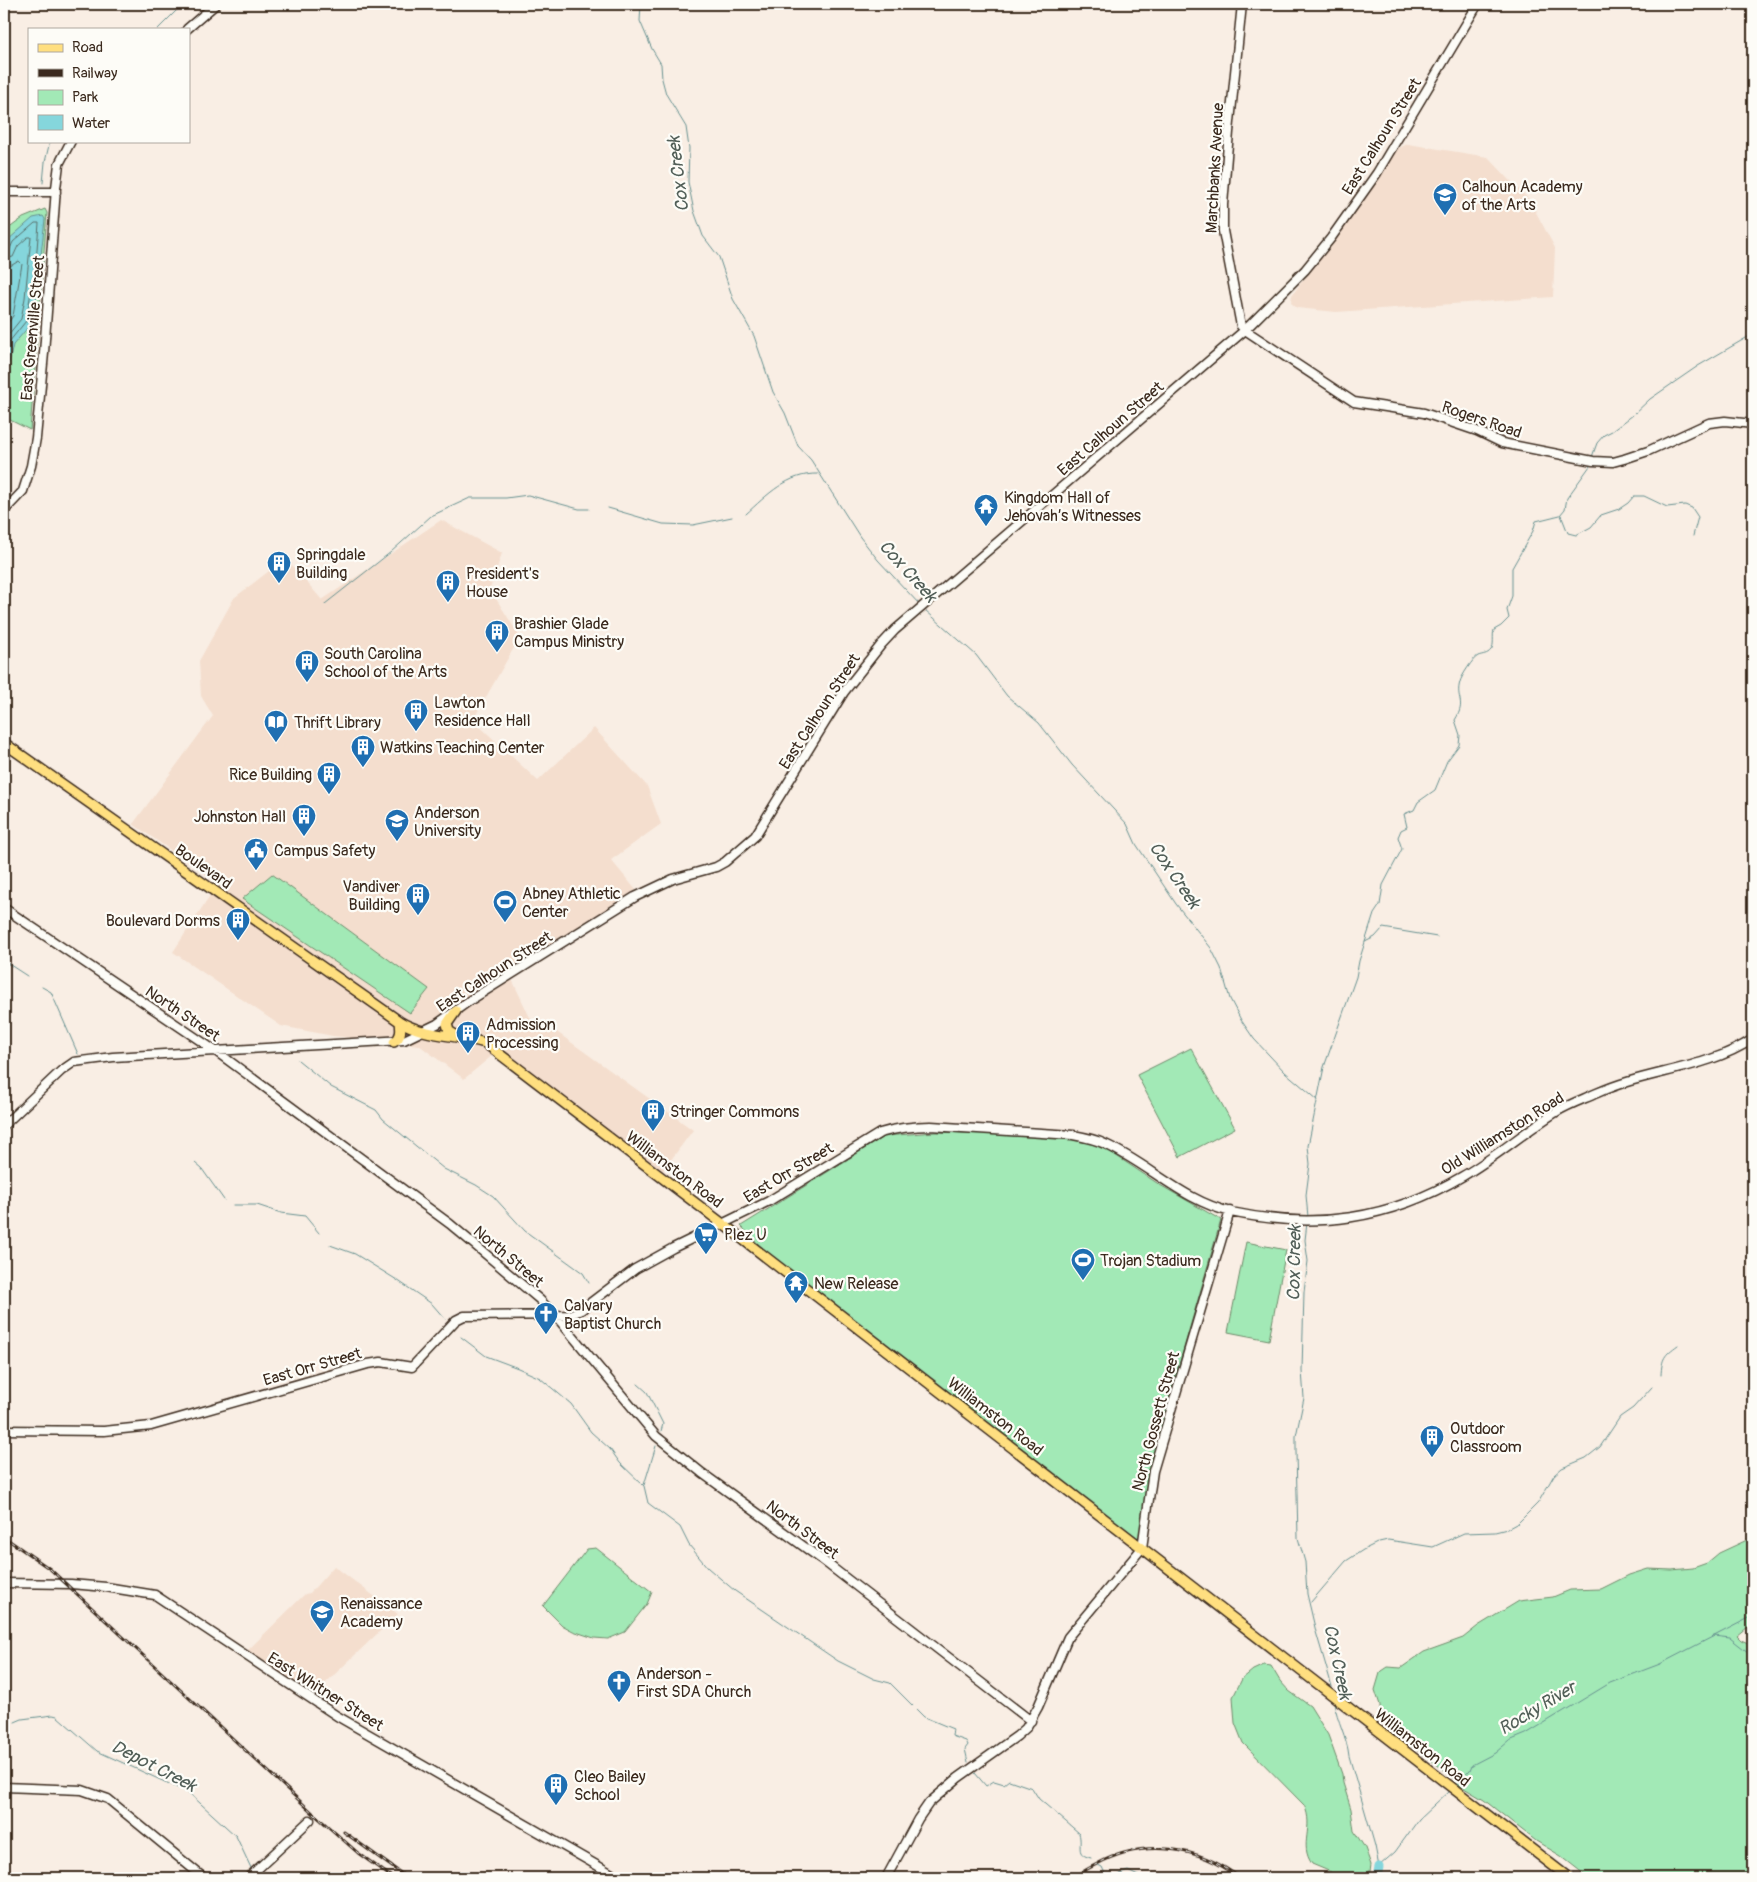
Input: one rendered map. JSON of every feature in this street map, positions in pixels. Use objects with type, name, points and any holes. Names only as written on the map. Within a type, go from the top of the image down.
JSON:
[{"type":"main road","name":"Boulevard","points":[[4,743],[388,1014]]},
{"type":"main road","points":[[456,1010],[448,1021],[447,1028],[459,1037]]},
{"type":"main road","name":"Williamston Road","points":[[388,1014],[412,1029],[485,1043],[724,1224],[1569,1878]]},
{"type":"main road","points":[[394,1042],[398,1040],[400,1034],[400,1022]]},
{"type":"street","points":[[188,28],[216,4]]},
{"type":"street","name":"Marchbanks Avenue","points":[[1242,4],[1228,132],[1222,231],[1241,326],[1245,330]]},
{"type":"street","name":"East Calhoun Street","points":[[4,1125],[60,1071],[74,1062],[103,1058],[404,1040],[423,1032],[635,897],[673,879],[716,867],[725,862],[755,836],[844,692],[881,645],[916,611],[1245,330],[1306,270],[1377,174],[1478,4]]},
{"type":"street","name":"East Greenville Street","points":[[4,511],[22,491],[31,466],[36,438],[44,353],[56,192],[60,164],[71,142]]},
{"type":"street","points":[[4,192],[56,192]]},
{"type":"street","name":"Rogers Road","points":[[1245,330],[1354,402],[1444,419],[1502,443],[1593,462],[1613,462],[1648,451],[1709,423],[1725,421],[1753,424]]},
{"type":"street","name":"North Street","points":[[4,908],[217,1052],[450,1224],[540,1300],[656,1436],[821,1559],[1031,1722]]},
{"type":"street","name":"Old Williamston Road","points":[[1230,1211],[1272,1219],[1326,1221],[1371,1214],[1402,1206],[1464,1176],[1536,1125],[1567,1107],[1612,1087],[1706,1062],[1728,1054],[1753,1039]]},
{"type":"street","name":"East Orr Street","points":[[4,1430],[108,1431],[151,1426],[368,1364],[381,1362],[412,1368],[456,1320],[464,1316],[555,1316],[569,1315],[581,1310],[635,1269],[769,1200],[880,1133],[910,1126],[1060,1134],[1092,1139],[1124,1154],[1168,1184],[1192,1197],[1230,1211]]},
{"type":"street","name":"North Gossett Street","points":[[1142,1548],[1153,1471],[1230,1211]]},
{"type":"street","points":[[886,1878],[918,1819],[929,1803],[958,1778],[1017,1736],[1031,1722],[1068,1637],[1142,1548]]},
{"type":"street","name":"East Whitner Street","points":[[4,1583],[80,1585],[155,1595],[337,1716],[619,1878]]},
{"type":"street","points":[[4,1787],[82,1790],[108,1799],[204,1878]]},
{"type":"street","points":[[252,1875],[310,1820]]},
{"type":"shaded area","name":"Calhoun Academy of the Arts","points":[[1408,144],[1488,157],[1530,201],[1555,248],[1553,297],[1336,312],[1297,308],[1291,303],[1292,295],[1341,231],[1396,149]]},
{"type":"shaded area","name":"Anderson University","points":[[441,520],[502,553],[490,589],[520,637],[473,720],[538,781],[594,728],[647,786],[661,824],[611,860],[636,890],[508,971],[534,1026],[554,1030],[693,1130],[662,1172],[500,1049],[464,1079],[419,1045],[333,1036],[281,1026],[173,952],[218,883],[133,824],[213,716],[201,696],[199,661],[234,598],[286,558],[322,600]]},
{"type":"shaded area","name":"Renaissance Academy","points":[[334,1566],[398,1614],[313,1695],[246,1652],[305,1594],[310,1593]]},
{"type":"green space","points":[[45,209],[47,213],[30,430],[4,417],[4,232],[23,218]]},
{"type":"green space","points":[[272,874],[429,989],[410,1013],[242,899]]},
{"type":"green space","points":[[1191,1048],[1235,1128],[1180,1157],[1137,1075]]},
{"type":"green space","points":[[935,1132],[1052,1136],[1097,1143],[1160,1185],[1221,1220],[1150,1465],[1142,1548],[784,1271],[741,1226],[885,1136]]},
{"type":"green space","points":[[1246,1242],[1286,1250],[1269,1340],[1228,1332]]},
{"type":"green space","points":[[1747,1540],[1753,1541],[1753,1623],[1737,1636],[1741,1640],[1753,1645],[1753,1878],[1589,1878],[1561,1856],[1536,1841],[1484,1800],[1459,1785],[1447,1772],[1406,1742],[1380,1718],[1380,1705],[1375,1690],[1382,1671],[1388,1667],[1401,1668],[1424,1652],[1463,1638],[1478,1626],[1519,1601],[1553,1597],[1570,1590],[1601,1589],[1629,1575],[1648,1569],[1672,1570],[1693,1568],[1707,1563],[1719,1553]]},
{"type":"green space","points":[[596,1548],[652,1592],[647,1604],[625,1632],[608,1639],[594,1638],[573,1631],[562,1625],[543,1606],[587,1549]]},
{"type":"green space","points":[[1264,1665],[1271,1666],[1289,1691],[1310,1706],[1328,1735],[1342,1774],[1351,1809],[1354,1831],[1365,1848],[1371,1865],[1369,1878],[1336,1878],[1331,1872],[1312,1864],[1306,1850],[1308,1821],[1304,1805],[1243,1743],[1235,1723],[1233,1697],[1242,1679],[1253,1670]]},
{"type":"water","points":[[43,216],[45,219],[36,300],[31,324],[13,345],[9,363],[4,363],[4,256],[8,240],[33,218]]},
{"type":"waterway","points":[[159,28],[183,4]]},
{"type":"waterway","name":"Cox Creek","points":[[641,4],[640,21],[652,49],[661,64],[666,94],[686,127],[689,148],[688,182],[694,211],[703,236],[719,257],[733,299],[754,336],[773,392],[785,413],[798,446],[811,460],[860,537],[878,560],[920,605]]},
{"type":"waterway","points":[[1749,4],[1753,18]]},
{"type":"waterway","points":[[43,183],[50,142]]},
{"type":"waterway","points":[[1592,457],[1597,443],[1604,435],[1633,415],[1650,399],[1698,366],[1753,334]]},
{"type":"waterway","points":[[1308,1217],[1306,1195],[1310,1164],[1308,1146],[1324,1067],[1356,977],[1359,961],[1374,914],[1380,905],[1383,885],[1402,849],[1398,837],[1401,830],[1407,827],[1404,814],[1414,810],[1418,802],[1435,790],[1447,761],[1459,745],[1460,735],[1455,720],[1461,704],[1460,682],[1476,657],[1486,654],[1491,650],[1494,630],[1509,618],[1507,610],[1512,596],[1512,568],[1533,531],[1536,521],[1560,515],[1565,509],[1567,498],[1590,466]]},
{"type":"waterway","points":[[746,514],[779,486],[797,477],[818,474]]},
{"type":"waterway","points":[[325,604],[391,552],[431,516],[470,498],[506,498],[528,495],[579,509],[589,509]]},
{"type":"waterway","points":[[1561,515],[1568,533],[1576,535],[1591,527],[1601,515],[1619,509],[1634,496],[1644,496],[1667,507],[1685,505],[1692,508],[1698,517],[1693,536]]},
{"type":"waterway","points":[[608,508],[663,524],[693,525],[732,517]]},
{"type":"waterway","name":"Cox Creek","points":[[925,610],[976,655],[1007,696],[1039,723],[1072,765],[1127,824],[1136,844],[1176,904],[1211,948],[1221,968],[1230,999],[1254,1039],[1285,1072],[1318,1100]]},
{"type":"waterway","points":[[1365,942],[1375,937],[1383,928],[1437,937]]},
{"type":"waterway","points":[[4,961],[27,976]]},
{"type":"waterway","points":[[42,987],[51,992],[78,1054]]},
{"type":"waterway","points":[[298,1060],[331,1087],[376,1110],[383,1119],[444,1169],[493,1196],[525,1231],[583,1273],[589,1283]]},
{"type":"waterway","points":[[195,1163],[202,1169],[224,1200]]},
{"type":"waterway","points":[[233,1205],[257,1205],[281,1213],[305,1216],[319,1233]]},
{"type":"waterway","name":"Cox Creek","points":[[1307,1223],[1305,1240],[1308,1261],[1304,1292],[1302,1371],[1304,1398],[1296,1436],[1298,1538],[1305,1562],[1307,1594],[1333,1690]]},
{"type":"waterway","points":[[330,1245],[355,1254],[397,1280],[432,1304],[445,1319]]},
{"type":"waterway","points":[[461,1337],[486,1356],[540,1378],[571,1404],[591,1432],[610,1449],[620,1463],[644,1486],[648,1503],[680,1527],[689,1545],[708,1568],[735,1591],[838,1661],[874,1679],[890,1683],[924,1717],[953,1729],[952,1736],[966,1741],[968,1745],[965,1749],[968,1762]]},
{"type":"waterway","points":[[1661,1375],[1665,1357],[1678,1345]]},
{"type":"waterway","points":[[638,1384],[647,1392],[663,1424],[661,1431]]},
{"type":"waterway","points":[[1311,1602],[1346,1561],[1379,1542],[1388,1540],[1433,1547],[1464,1533],[1495,1532],[1507,1529],[1518,1523],[1538,1503],[1554,1475],[1562,1468],[1586,1458],[1600,1447],[1620,1417],[1633,1408],[1652,1387]]},
{"type":"waterway","points":[[644,1485],[656,1446]]},
{"type":"waterway","name":"Rocky River","points":[[1456,1785],[1470,1770],[1472,1765],[1495,1753],[1509,1741],[1526,1734],[1610,1683],[1660,1664],[1753,1616]]},
{"type":"waterway","points":[[1714,1636],[1730,1638],[1753,1656]]},
{"type":"waterway","name":"Cox Creek","points":[[1334,1702],[1375,1846],[1379,1867]]},
{"type":"waterway","name":"Depot Creek","points":[[15,1722],[22,1719],[57,1716],[97,1751],[189,1793],[236,1836],[252,1870]]},
{"type":"waterway","points":[[975,1773],[986,1786],[994,1781],[1004,1784],[1009,1780],[1032,1788],[1039,1799],[1079,1833],[1081,1852],[1091,1858]]},
{"type":"waterway","name":"Rocky River","points":[[1379,1866],[1395,1852],[1419,1819],[1449,1791]]},
{"type":"waterway","points":[[1098,1865],[1102,1867],[1107,1878]]},
{"type":"waterway","name":"Rocky River","points":[[1377,1878],[1379,1867]]},
{"type":"waterway","points":[[1117,1878],[1120,1874],[1128,1871],[1142,1878]]},
{"type":"railway","points":[[4,1537],[50,1569],[315,1815],[358,1853],[393,1878]]},
{"type":"railway","points":[[344,1832],[406,1877]]},
{"type":"railway","points":[[1074,1878],[1115,1856],[1133,1851],[1152,1849],[1170,1849],[1189,1853],[1224,1867],[1240,1878]]},
{"type":"place","name":"Calhoun Academy of the Arts","points":[[1445,216]]},
{"type":"place","name":"Kingdom Hall of Jehovah’s Witnesses","points":[[986,527]]},
{"type":"place","name":"Springdale Building","points":[[279,584]]},
{"type":"place","name":"President's House","points":[[448,603]]},
{"type":"place","name":"Brashier Glade Campus Ministry","points":[[497,653]]},
{"type":"place","name":"South Carolina School of the Arts","points":[[307,683]]},
{"type":"place","name":"Lawton Residence Hall","points":[[416,732]]},
{"type":"place","name":"Thrift Library","points":[[276,743]]},
{"type":"place","name":"Watkins Teaching Center","points":[[363,768]]},
{"type":"place","name":"Rice Building","points":[[329,795]]},
{"type":"place","name":"Johnston Hall","points":[[304,837]]},
{"type":"place","name":"Anderson University","points":[[397,842]]},
{"type":"place","name":"Campus Safety","points":[[256,871]]},
{"type":"place","name":"Vandiver Building","points":[[418,916]]},
{"type":"place","name":"Abney Athletic Center","points":[[505,923]]},
{"type":"place","name":"Boulevard Dorms","points":[[238,941]]},
{"type":"place","name":"Admission Processing","points":[[468,1054]]},
{"type":"place","name":"Stringer Commons","points":[[653,1132]]},
{"type":"place","name":"Plez U","points":[[706,1255]]},
{"type":"place","name":"Trojan Stadium","points":[[1083,1281]]},
{"type":"place","name":"New Release","points":[[796,1304]]},
{"type":"place","name":"Calvary Baptist Church","points":[[546,1335]]},
{"type":"place","name":"Outdoor Classroom","points":[[1432,1458]]},
{"type":"place","name":"Renaissance Academy","points":[[322,1633]]},
{"type":"place","name":"Anderson - First SDA Church","points":[[619,1703]]},
{"type":"place","name":"Cleo Bailey School","points":[[556,1806]]}]
